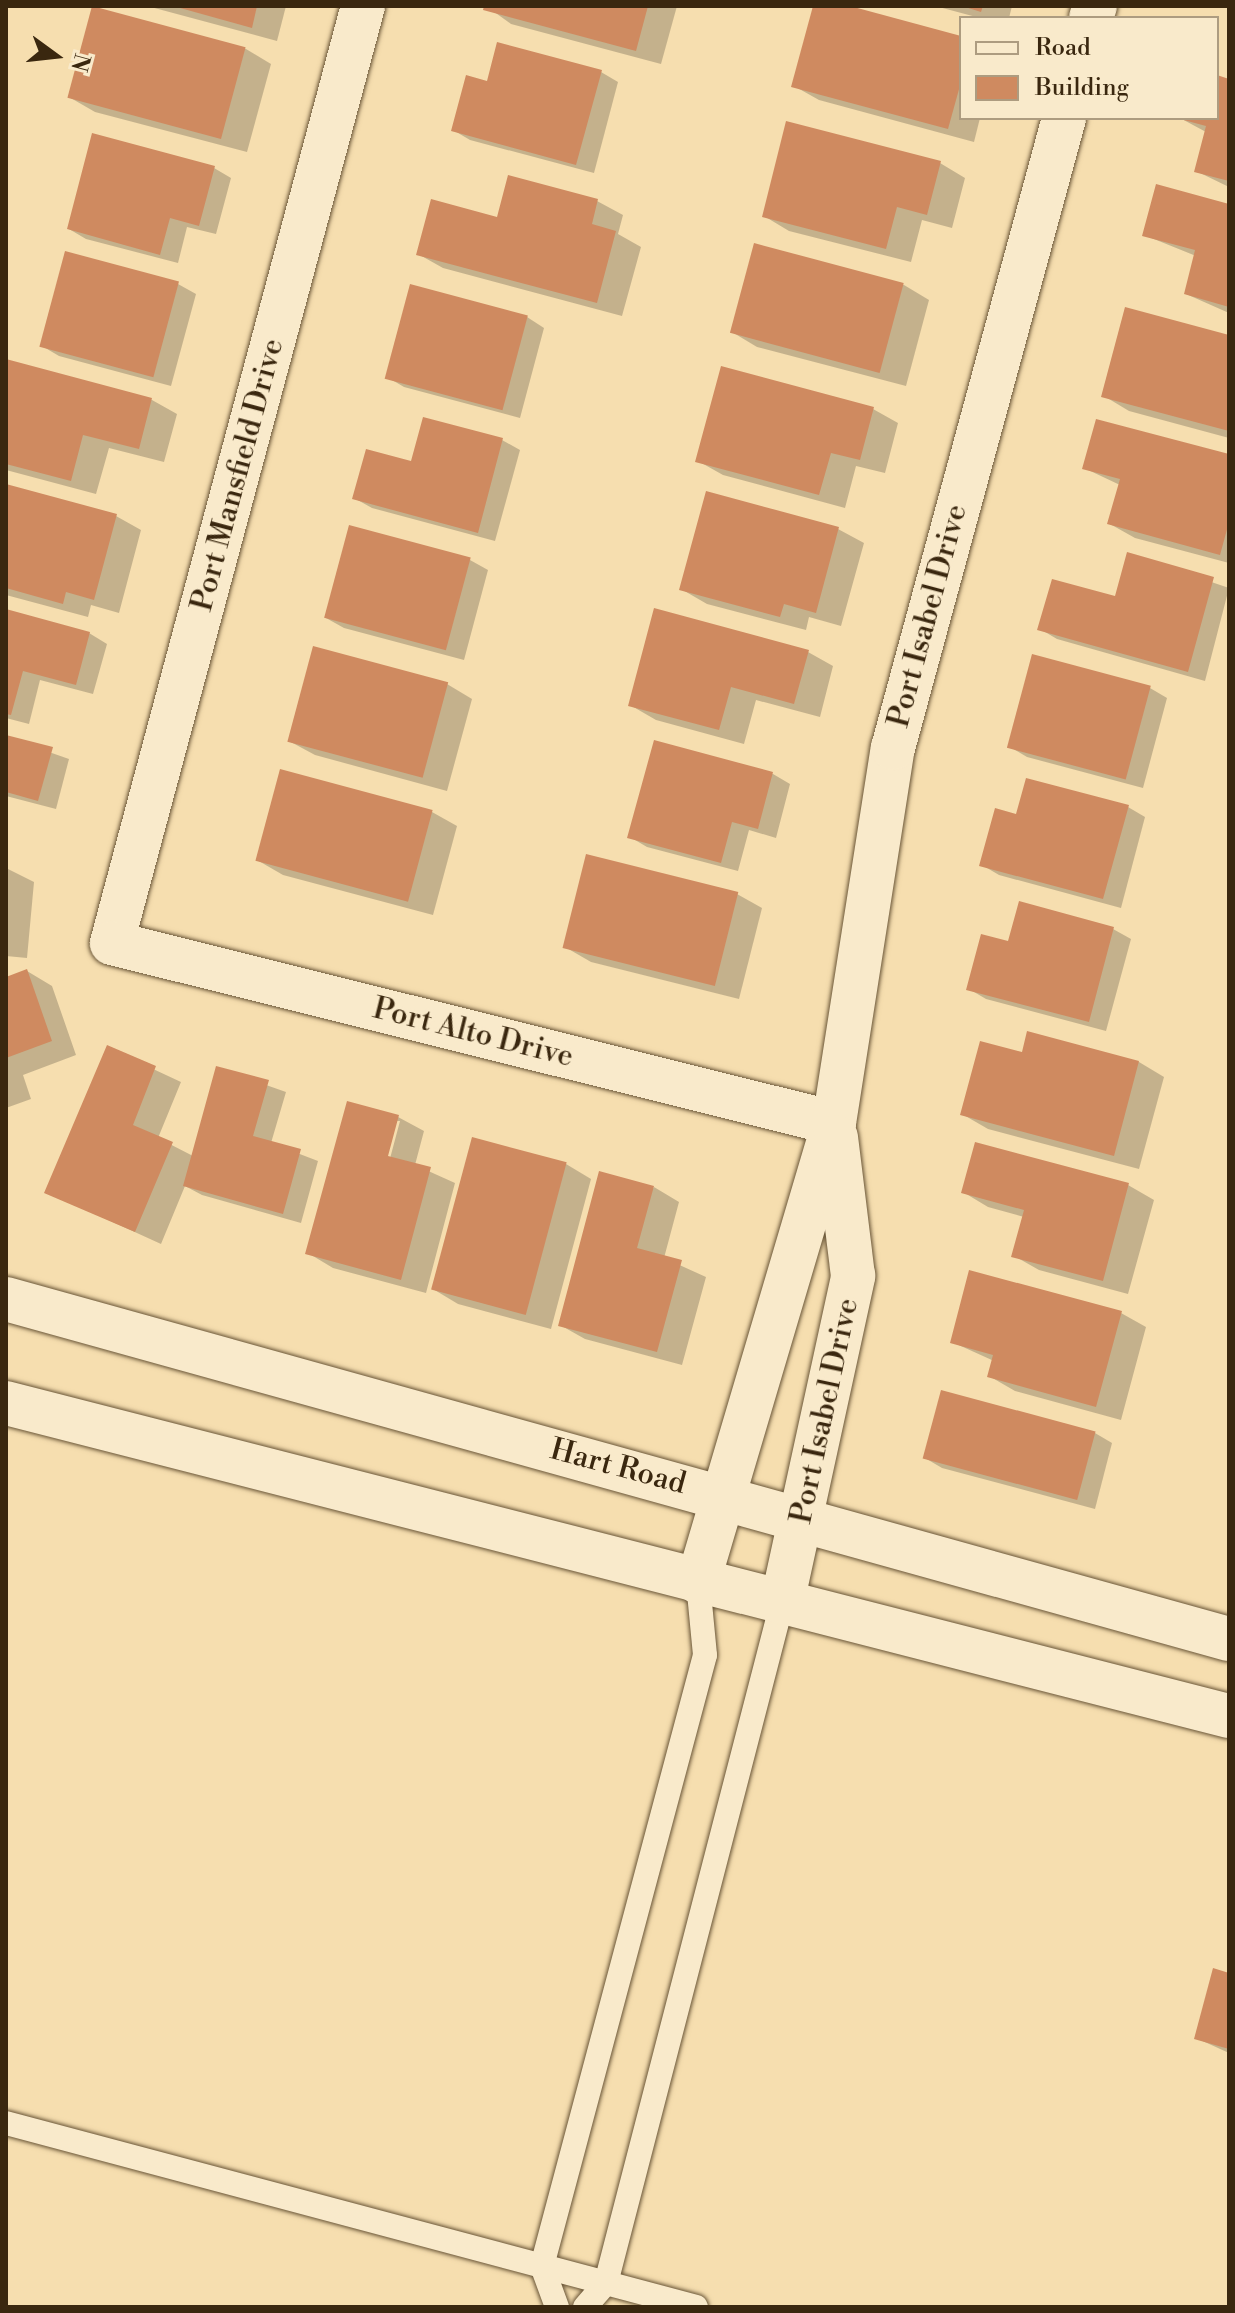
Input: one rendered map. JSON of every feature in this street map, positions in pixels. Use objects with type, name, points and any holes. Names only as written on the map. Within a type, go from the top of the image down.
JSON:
[{"type":"street","name":"Port Mansfield Drive","points":[[112,943],[363,6]]},
{"type":"street","name":"Port Isabel Drive","points":[[698,1582],[834,1123],[893,748],[1063,120]]},
{"type":"street","name":"Port Alto Drive","points":[[112,943],[834,1123]]},
{"type":"street","name":"Port Isabel Drive","points":[[782,1603],[853,1276],[834,1123]]},
{"type":"street","name":"Hart Road","points":[[6,1299],[803,1517],[1229,1639]]},
{"type":"street","points":[[6,1403],[1229,1716]]},
{"type":"lane","points":[[557,2307],[542,2266],[705,1655],[698,1582]]},
{"type":"lane","points":[[585,2307],[606,2283],[782,1603]]},
{"type":"lane","points":[[6,2123],[696,2307]]},
{"type":"building","points":[[92,6],[246,47],[221,139],[67,98]]},
{"type":"building","points":[[173,6],[257,6],[252,28]]},
{"type":"building","points":[[484,6],[648,6],[636,51],[483,10]]},
{"type":"building","points":[[813,6],[850,6],[959,35],[959,89],[948,129],[791,87]]},
{"type":"building","points":[[962,6],[983,6],[981,12]]},
{"type":"building","points":[[497,42],[602,70],[576,165],[451,131],[466,75],[487,81]]},
{"type":"building","points":[[1219,76],[1229,79],[1229,181],[1194,172],[1206,126],[1184,120],[1219,120]]},
{"type":"building","points":[[786,121],[941,161],[927,215],[897,207],[886,249],[762,217]]},
{"type":"building","points":[[92,133],[215,166],[199,226],[170,218],[160,255],[67,229]]},
{"type":"building","points":[[508,175],[598,199],[592,224],[616,231],[597,303],[416,255],[431,199],[497,217]]},
{"type":"building","points":[[1156,184],[1229,204],[1229,307],[1184,294],[1195,250],[1142,236]]},
{"type":"building","points":[[754,243],[904,283],[880,373],[730,333]]},
{"type":"building","points":[[65,251],[179,282],[153,377],[39,347]]},
{"type":"building","points":[[410,284],[528,316],[502,410],[385,379]]},
{"type":"building","points":[[1125,307],[1229,335],[1229,431],[1101,397]]},
{"type":"building","points":[[6,359],[152,398],[139,449],[83,435],[71,481],[6,464]]},
{"type":"building","points":[[721,366],[874,407],[860,460],[831,453],[819,495],[695,462]]},
{"type":"building","points":[[423,417],[503,438],[478,533],[352,499],[366,449],[411,461]]},
{"type":"building","points":[[1096,419],[1229,454],[1229,522],[1220,555],[1107,524],[1120,479],[1082,469]]},
{"type":"building","points":[[6,484],[117,514],[94,600],[66,592],[63,604],[6,588]]},
{"type":"building","points":[[706,491],[839,527],[816,613],[784,604],[780,617],[679,590]]},
{"type":"building","points":[[349,525],[471,558],[446,650],[324,618]]},
{"type":"building","points":[[1127,552],[1214,577],[1188,672],[1037,630],[1052,579],[1115,596]]},
{"type":"building","points":[[654,608],[809,650],[794,704],[731,687],[719,730],[628,706]]},
{"type":"building","points":[[6,609],[90,632],[76,685],[23,671],[11,715],[6,714]]},
{"type":"building","points":[[313,646],[448,682],[423,778],[287,742]]},
{"type":"building","points":[[1032,654],[1151,686],[1126,780],[1007,748]]},
{"type":"building","points":[[6,735],[53,747],[38,801],[6,792]]},
{"type":"building","points":[[654,740],[773,772],[758,829],[732,822],[721,863],[627,838]]},
{"type":"building","points":[[280,769],[433,810],[408,902],[255,861]]},
{"type":"building","points":[[1026,778],[1129,805],[1103,899],[979,866],[995,808],[1016,814]]},
{"type":"building","points":[[586,854],[738,892],[715,986],[563,948]]},
{"type":"building","points":[[1019,901],[1114,927],[1089,1022],[966,990],[981,934],[1008,941]]},
{"type":"building","points":[[27,969],[52,1041],[6,1058],[6,977]]},
{"type":"building","points":[[1027,1031],[1139,1061],[1114,1156],[960,1115],[980,1041],[1022,1052]]},
{"type":"building","points":[[107,1045],[156,1066],[133,1125],[173,1142],[135,1232],[44,1193]]},
{"type":"building","points":[[216,1066],[269,1080],[253,1136],[301,1149],[283,1214],[183,1186]]},
{"type":"building","points":[[347,1101],[399,1115],[388,1156],[431,1167],[401,1280],[305,1254]]},
{"type":"building","points":[[472,1137],[567,1162],[526,1315],[431,1290]]},
{"type":"building","points":[[975,1142],[1129,1183],[1103,1281],[1011,1257],[1024,1210],[961,1193]]},
{"type":"building","points":[[599,1171],[654,1186],[637,1248],[682,1260],[657,1352],[558,1326]]},
{"type":"building","points":[[969,1270],[1122,1311],[1096,1407],[987,1377],[993,1355],[950,1343]]},
{"type":"building","points":[[941,1390],[1096,1431],[1077,1500],[923,1459]]},
{"type":"building","points":[[1213,1968],[1229,1973],[1229,2049],[1194,2039]]}]
